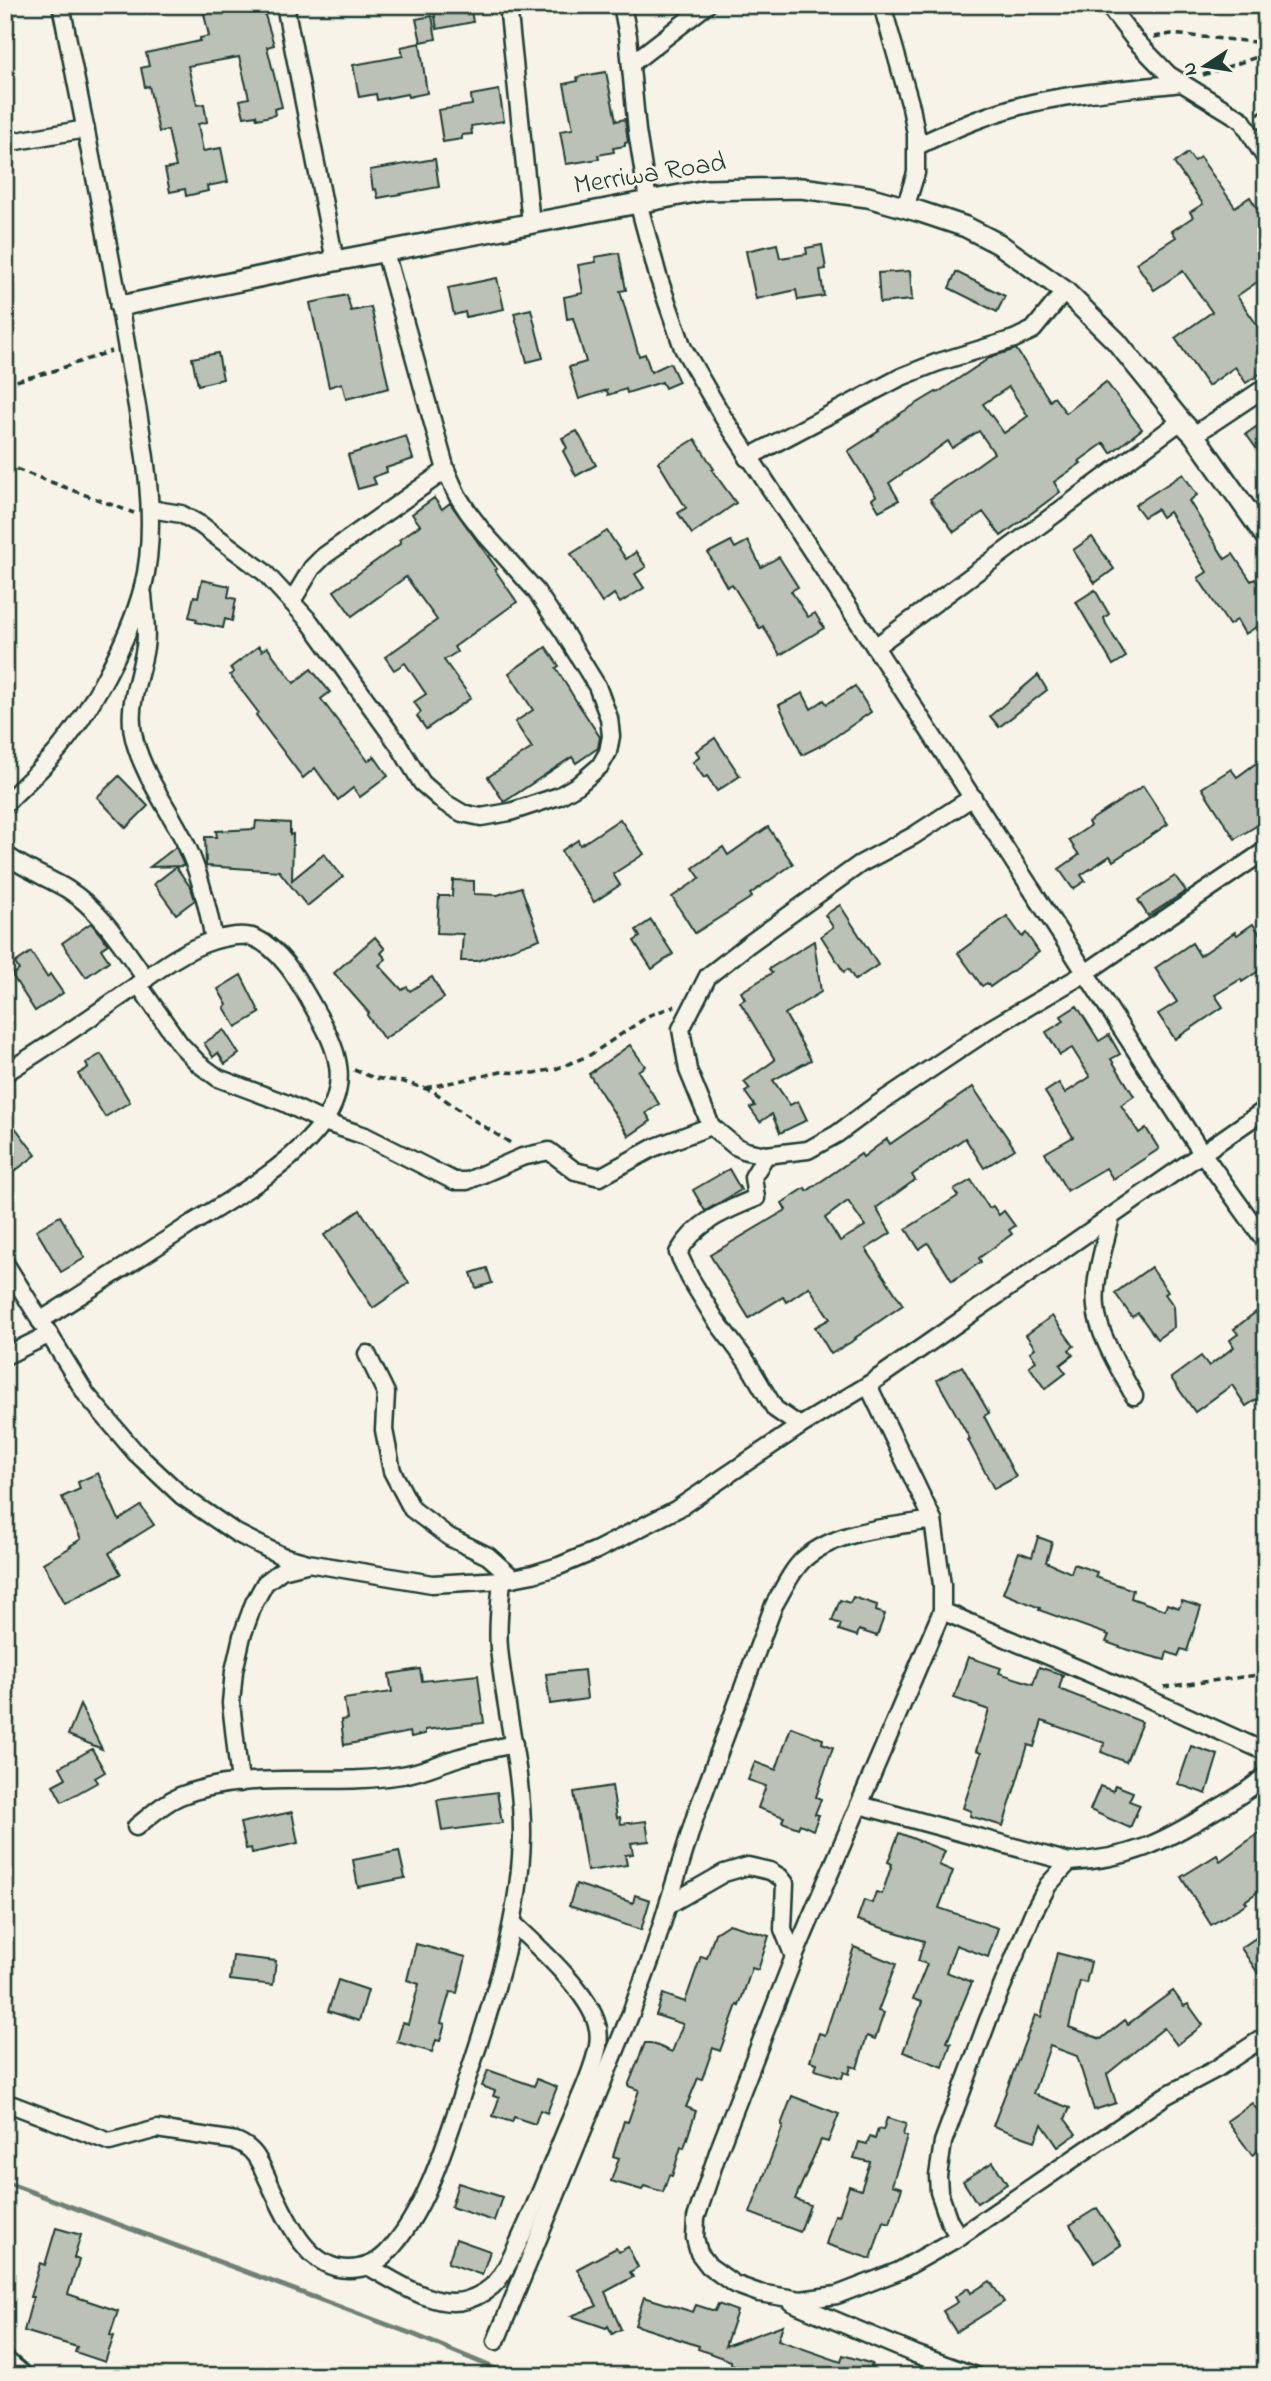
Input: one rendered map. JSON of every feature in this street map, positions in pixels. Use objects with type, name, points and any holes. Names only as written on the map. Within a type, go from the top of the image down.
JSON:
[{"type":"street","points":[[5,804],[55,754],[89,706],[116,659],[146,571],[149,514],[145,452],[120,306],[61,5]]},
{"type":"street","points":[[285,5],[335,261]]},
{"type":"street","points":[[508,5],[531,223]]},
{"type":"street","points":[[622,5],[631,64],[643,201],[658,276],[683,348],[747,458],[875,648],[1202,1153],[1266,1242]]},
{"type":"street","points":[[631,64],[707,5]]},
{"type":"street","points":[[882,5],[911,107],[917,146],[916,173],[905,208]]},
{"type":"street","points":[[1108,5],[1135,40],[1161,67],[1181,83],[1242,120],[1266,159]]},
{"type":"street","points":[[917,146],[964,123],[1033,103],[1087,93],[1181,83]]},
{"type":"street","points":[[5,143],[86,129]]},
{"type":"street","name":"Merriwa Road","points":[[120,306],[335,261],[706,190],[801,188],[868,197],[966,227],[999,244],[1065,291],[1116,341],[1188,428],[1266,537]]},
{"type":"street","points":[[149,514],[181,514],[201,525],[264,572],[310,622],[398,744],[422,783],[445,803],[462,813],[481,817],[510,812],[559,796],[578,785],[600,766],[608,752],[611,736],[609,718],[597,686],[536,591],[484,533],[457,495],[446,470],[385,253]]},
{"type":"street","points":[[747,458],[901,377],[1033,330],[1065,291]]},
{"type":"street","points":[[875,648],[1188,428],[1266,387]]},
{"type":"street","points":[[292,601],[312,568],[324,556],[446,470]]},
{"type":"street","points":[[142,589],[146,633],[131,706],[133,734],[158,795],[186,844],[206,897],[214,940]]},
{"type":"street","points":[[972,797],[913,836],[860,864],[708,976],[681,1028],[684,1056],[711,1126],[736,1146],[766,1155],[800,1152],[837,1134],[990,1029],[1084,974],[1266,849]]},
{"type":"street","points":[[5,854],[68,890],[89,906],[114,934],[180,1044],[199,1064],[218,1078],[365,1136],[457,1182],[467,1181],[533,1154],[550,1151],[575,1171],[600,1177],[653,1148],[711,1126]]},
{"type":"street","points":[[5,1073],[190,951],[214,940],[249,936],[267,944],[296,979],[331,1040],[337,1056],[339,1079],[338,1091],[324,1122],[287,1159],[5,1356]]},
{"type":"street","points":[[5,1263],[86,1394],[136,1453],[182,1496],[236,1533],[282,1556],[432,1584],[508,1579],[559,1566],[597,1550],[677,1509],[800,1426],[869,1385],[1266,1109]]},
{"type":"street","points":[[766,1155],[753,1177],[756,1198],[723,1211],[688,1236],[678,1253],[715,1319],[747,1362],[775,1409],[800,1426]]},
{"type":"street","points":[[1111,1217],[1095,1306],[1102,1330],[1134,1396]]},
{"type":"street","points":[[5,2102],[110,2142],[157,2129],[247,2145],[256,2154],[307,2251],[321,2263],[346,2270],[369,2267],[385,2255],[422,2200],[443,2149],[474,2057],[513,1923],[522,1838],[522,1790],[499,1645],[508,1579],[488,1556],[449,1537],[412,1509],[392,1471],[384,1430],[386,1393],[368,1354]]},
{"type":"street","points":[[869,1385],[933,1520],[942,1585],[942,1611],[794,1957],[718,2152],[696,2218],[695,2238],[699,2253],[709,2266],[734,2284],[782,2298],[915,2354],[976,2376]]},
{"type":"street","points":[[496,2341],[631,2013],[703,1795],[774,1605],[803,1560],[825,1545],[844,1538],[933,1520]]},
{"type":"street","points":[[240,1783],[231,1703],[234,1671],[242,1636],[254,1603],[265,1583],[282,1570],[309,1563]]},
{"type":"street","points":[[942,1611],[1129,1690],[1266,1752]]},
{"type":"street","points":[[136,1827],[179,1797],[204,1789],[240,1783],[375,1779],[403,1775],[423,1771],[456,1758],[514,1744]]},
{"type":"street","points":[[860,1805],[1069,1862],[1108,1859],[1152,1846],[1241,1795],[1266,1774]]},
{"type":"street","points":[[960,2237],[949,2221],[939,2192],[938,2176],[943,2142],[988,2020],[1033,1913],[1048,1885],[1069,1862]]},
{"type":"street","points":[[668,1905],[724,1873],[748,1866],[769,1871],[785,1883],[782,1929],[794,1957]]},
{"type":"street","points":[[369,2267],[434,2299],[452,2303],[485,2293],[497,2281],[514,2252],[535,2205],[582,2092],[598,2045],[598,2026],[581,1996],[541,1949],[513,1923]]},
{"type":"street","points":[[782,2298],[801,2300],[837,2295],[900,2271],[960,2237],[1165,2096],[1216,2069],[1266,2036]]},
{"type":"street","points":[[5,2359],[25,2376]]},
{"type":"path","points":[[1135,40],[1171,34],[1255,42],[1266,46]]},
{"type":"path","points":[[1181,83],[1266,54]]},
{"type":"path","points":[[5,384],[127,346]]},
{"type":"path","points":[[5,465],[76,493],[149,514]]},
{"type":"path","points":[[425,1088],[501,1072],[534,1073],[556,1069],[590,1055],[650,1015],[696,998]]},
{"type":"path","points":[[337,1056],[366,1076],[404,1082],[442,1096],[485,1128],[533,1154]]},
{"type":"path","points":[[1129,1690],[1266,1674]]},
{"type":"building","points":[[202,5],[262,5],[274,45],[267,47],[282,107],[274,109],[275,115],[257,119],[256,115],[244,117],[240,100],[249,98],[239,57],[188,66],[197,105],[204,104],[207,122],[198,124],[203,151],[221,148],[228,182],[207,186],[208,191],[186,196],[185,189],[170,192],[165,169],[176,167],[168,130],[159,132],[149,86],[145,87],[141,68],[149,66],[146,53],[200,41],[200,38],[209,36]]},
{"type":"building","points":[[433,5],[470,5],[473,22],[437,29]]},
{"type":"building","points":[[432,16],[436,39],[421,42],[416,19]]},
{"type":"building","points":[[420,43],[427,93],[377,100],[376,94],[359,97],[353,65],[403,56],[401,47]]},
{"type":"building","points":[[606,72],[616,121],[625,119],[628,142],[625,146],[613,148],[614,152],[598,155],[599,159],[566,164],[560,131],[573,129],[564,84],[578,81],[577,77]]},
{"type":"building","points":[[499,90],[504,121],[471,126],[472,134],[462,135],[462,139],[443,142],[438,110],[472,105],[471,95]]},
{"type":"building","points":[[1188,153],[1194,161],[1200,157],[1235,207],[1250,197],[1266,223],[1266,276],[1237,296],[1266,338],[1266,370],[1246,383],[1235,367],[1208,386],[1175,338],[1212,312],[1183,271],[1154,290],[1136,263],[1176,237],[1172,231],[1193,217],[1190,212],[1203,204],[1174,163]]},
{"type":"building","points":[[435,159],[439,187],[378,198],[376,189],[373,190],[370,170]]},
{"type":"building","points":[[777,244],[780,258],[807,254],[806,248],[822,245],[826,269],[820,270],[824,296],[798,300],[796,290],[756,299],[746,251]]},
{"type":"building","points":[[619,253],[626,290],[620,291],[639,356],[645,354],[651,372],[670,363],[679,382],[665,388],[662,382],[627,393],[626,389],[608,395],[607,390],[579,399],[569,367],[586,362],[573,318],[567,319],[564,297],[583,293],[578,265],[596,262],[595,257]]},
{"type":"building","points":[[910,271],[912,300],[880,303],[878,273]]},
{"type":"building","points":[[956,272],[1005,296],[997,312],[949,288]]},
{"type":"building","points":[[497,278],[504,309],[466,317],[465,312],[454,315],[448,288]]},
{"type":"building","points":[[347,295],[351,311],[371,307],[389,388],[346,399],[342,383],[329,387],[310,303]]},
{"type":"building","points":[[531,309],[543,358],[527,362],[514,313]]},
{"type":"building","points":[[1016,349],[1050,401],[1054,397],[1066,413],[1106,382],[1142,429],[1111,453],[1104,443],[1079,461],[1081,463],[1054,482],[1060,492],[1001,536],[983,512],[954,532],[930,499],[994,453],[979,431],[952,448],[948,441],[889,483],[899,500],[879,511],[872,499],[876,496],[848,451],[901,413],[991,357]],"holes":[[[1009,387],[1028,416],[1004,433],[983,404]]]},
{"type":"building","points":[[218,353],[223,379],[198,385],[192,358]]},
{"type":"building","points":[[1266,420],[1266,462],[1246,434]]},
{"type":"building","points":[[577,431],[596,465],[576,476],[563,451],[567,448],[562,438]]},
{"type":"building","points":[[406,436],[413,459],[386,468],[387,472],[373,477],[376,484],[358,489],[348,455]]},
{"type":"building","points":[[695,439],[714,469],[712,470],[736,503],[692,534],[678,513],[686,508],[658,462]]},
{"type":"building","points":[[1183,474],[1197,495],[1189,501],[1225,559],[1233,554],[1251,581],[1255,579],[1266,596],[1266,621],[1245,634],[1237,620],[1229,625],[1198,578],[1207,572],[1169,512],[1162,517],[1157,509],[1144,517],[1135,505]]},
{"type":"building","points":[[434,498],[442,509],[450,503],[517,602],[454,647],[457,652],[444,660],[471,698],[426,729],[417,716],[421,712],[414,702],[426,694],[405,663],[394,670],[385,657],[437,620],[406,577],[352,616],[334,591],[401,543],[399,540],[420,525],[412,514]]},
{"type":"building","points":[[607,531],[626,559],[636,552],[646,567],[635,574],[644,588],[620,603],[614,594],[602,603],[571,554]]},
{"type":"building","points":[[1092,537],[1114,569],[1095,583],[1073,550]]},
{"type":"building","points":[[731,541],[735,548],[748,541],[761,567],[779,557],[798,587],[791,591],[808,617],[815,613],[824,628],[780,655],[763,626],[760,629],[732,584],[727,587],[708,553]]},
{"type":"building","points":[[202,580],[230,586],[228,597],[236,599],[232,621],[225,619],[223,628],[196,622],[197,619],[189,617],[194,596],[198,597]]},
{"type":"building","points":[[1095,590],[1109,614],[1104,618],[1106,624],[1126,657],[1113,665],[1076,602]]},
{"type":"building","points":[[259,646],[262,651],[267,647],[294,683],[311,669],[330,692],[321,699],[368,761],[374,756],[388,776],[360,797],[353,788],[338,800],[315,768],[303,778],[230,675],[234,672],[230,668]]},
{"type":"building","points":[[546,647],[559,666],[556,668],[600,737],[598,748],[576,763],[572,757],[504,802],[488,777],[532,748],[515,722],[533,710],[509,673]]},
{"type":"building","points":[[1038,675],[1047,690],[999,727],[990,716]]},
{"type":"building","points":[[855,686],[871,712],[826,743],[802,755],[779,705],[803,693],[811,709],[824,700],[827,704]]},
{"type":"building","points":[[715,738],[740,776],[717,791],[693,762],[700,757],[696,751]]},
{"type":"building","points":[[1266,756],[1266,820],[1235,839],[1202,788],[1231,769],[1237,777]]},
{"type":"building","points":[[119,776],[148,806],[126,828],[97,797]]},
{"type":"building","points":[[1143,786],[1168,824],[1113,861],[1110,856],[1081,875],[1085,881],[1073,889],[1059,869],[1079,855],[1069,840],[1090,826],[1088,822]]},
{"type":"building","points":[[620,819],[644,854],[613,874],[620,885],[594,902],[561,851],[578,840],[580,845]]},
{"type":"building","points":[[256,821],[290,823],[290,835],[293,834],[292,880],[324,854],[343,877],[307,906],[279,871],[206,866],[205,837],[217,837],[216,831],[255,829]]},
{"type":"building","points":[[768,827],[793,864],[750,894],[752,897],[695,933],[672,897],[700,878],[693,868],[723,847],[728,855]]},
{"type":"building","points":[[176,847],[184,866],[150,867]]},
{"type":"building","points":[[176,867],[191,888],[195,900],[176,914],[154,884]]},
{"type":"building","points":[[1175,876],[1186,891],[1148,916],[1138,900]]},
{"type":"building","points":[[453,880],[474,881],[474,894],[498,895],[521,887],[540,939],[477,961],[461,961],[463,934],[437,933],[439,896],[452,896]]},
{"type":"building","points":[[840,905],[878,965],[855,980],[848,969],[844,972],[821,936],[833,927],[825,915]]},
{"type":"building","points":[[1007,916],[1022,937],[1026,933],[1039,952],[990,987],[987,983],[982,986],[958,953]]},
{"type":"building","points":[[651,920],[673,954],[652,969],[634,941],[640,937],[636,930]]},
{"type":"building","points":[[91,923],[108,944],[101,949],[109,961],[86,977],[62,943]]},
{"type":"building","points":[[1253,924],[1264,940],[1258,944],[1266,954],[1266,966],[1215,995],[1223,1007],[1175,1039],[1158,1014],[1177,1002],[1155,968],[1192,943],[1200,956],[1235,932],[1237,935]]},
{"type":"building","points":[[375,937],[385,949],[381,953],[386,959],[379,965],[402,990],[407,987],[410,991],[432,977],[444,998],[384,1039],[367,1015],[369,1013],[334,973]]},
{"type":"building","points":[[814,941],[821,992],[785,1014],[811,1060],[773,1080],[790,1105],[798,1101],[807,1120],[780,1133],[772,1114],[760,1122],[750,1108],[755,1106],[745,1092],[750,1089],[744,1082],[775,1060],[740,1002],[745,999],[741,992],[772,973],[769,969]]},
{"type":"building","points":[[31,952],[47,977],[50,974],[63,993],[35,1011],[12,975],[19,970],[15,963]]},
{"type":"building","points":[[241,975],[260,1013],[236,1027],[224,1007],[227,1005],[218,989]]},
{"type":"building","points":[[1077,1006],[1099,1041],[1109,1035],[1120,1054],[1111,1059],[1134,1096],[1121,1105],[1139,1133],[1146,1128],[1159,1149],[1113,1179],[1106,1168],[1067,1191],[1045,1153],[1073,1137],[1045,1092],[1059,1083],[1065,1093],[1090,1077],[1072,1048],[1060,1055],[1046,1032],[1064,1021],[1061,1016]]},
{"type":"building","points":[[224,1030],[239,1054],[225,1064],[218,1053],[213,1057],[204,1043]]},
{"type":"building","points":[[630,1045],[645,1066],[638,1071],[659,1104],[646,1113],[651,1121],[629,1136],[589,1074]]},
{"type":"building","points":[[101,1054],[130,1102],[105,1117],[78,1074],[88,1068],[86,1063]]},
{"type":"building","points":[[973,1087],[1015,1149],[984,1168],[965,1138],[912,1175],[915,1180],[876,1208],[891,1233],[866,1249],[903,1305],[856,1339],[831,1354],[815,1327],[830,1319],[809,1287],[786,1302],[783,1297],[749,1318],[710,1255],[786,1210],[782,1203],[805,1188],[807,1191],[887,1139],[890,1144]],"holes":[[[848,1201],[865,1226],[840,1241],[825,1218]]]},
{"type":"building","points":[[5,1114],[36,1155],[12,1173],[5,1164]]},
{"type":"building","points":[[729,1169],[741,1190],[705,1211],[693,1190]]},
{"type":"building","points":[[971,1180],[989,1208],[993,1206],[999,1215],[1004,1211],[1015,1226],[1009,1230],[1012,1234],[979,1258],[981,1262],[952,1281],[928,1243],[919,1249],[906,1229],[958,1196],[954,1190]]},
{"type":"building","points":[[360,1210],[409,1283],[373,1308],[324,1235]]},
{"type":"building","points":[[60,1216],[85,1258],[61,1272],[36,1230]]},
{"type":"building","points":[[1151,1267],[1168,1292],[1165,1294],[1173,1305],[1174,1327],[1157,1339],[1138,1313],[1132,1317],[1115,1293]]},
{"type":"building","points":[[487,1268],[492,1283],[476,1288],[471,1273]]},
{"type":"building","points":[[1256,1312],[1260,1317],[1266,1312],[1266,1393],[1246,1406],[1232,1385],[1195,1412],[1171,1378],[1201,1356],[1209,1366],[1234,1347],[1230,1340],[1238,1334],[1234,1329]]},
{"type":"building","points":[[1052,1316],[1074,1346],[1069,1350],[1073,1355],[1060,1365],[1066,1373],[1045,1389],[1029,1366],[1036,1361],[1030,1352],[1035,1348],[1026,1335]]},
{"type":"building","points":[[962,1366],[989,1413],[984,1416],[1016,1477],[994,1489],[937,1380]]},
{"type":"building","points":[[98,1473],[119,1520],[141,1506],[154,1525],[109,1553],[121,1574],[65,1603],[43,1563],[81,1539],[62,1497],[80,1489],[78,1482]]},
{"type":"building","points":[[1038,1537],[1052,1542],[1046,1562],[1071,1573],[1074,1564],[1097,1572],[1095,1577],[1133,1590],[1131,1598],[1165,1610],[1167,1604],[1179,1608],[1182,1601],[1201,1607],[1187,1651],[1181,1649],[1178,1656],[1167,1652],[1165,1660],[1128,1650],[1106,1642],[1109,1635],[1039,1610],[1040,1608],[1003,1593],[1019,1552],[1032,1557]]},
{"type":"building","points":[[853,1597],[877,1605],[876,1611],[885,1614],[877,1636],[859,1630],[857,1636],[839,1630],[841,1624],[832,1621],[840,1600],[850,1603]]},
{"type":"building","points":[[968,1657],[1001,1668],[999,1673],[1033,1684],[1039,1667],[1063,1675],[1059,1689],[1142,1722],[1126,1762],[1101,1752],[1105,1743],[1042,1721],[1034,1747],[1028,1745],[1003,1826],[970,1816],[971,1811],[963,1808],[981,1753],[976,1751],[989,1710],[954,1698]]},
{"type":"building","points":[[420,1669],[422,1681],[478,1675],[484,1723],[425,1730],[425,1734],[411,1737],[410,1732],[344,1745],[341,1720],[347,1719],[344,1699],[392,1692],[389,1674]]},
{"type":"building","points":[[584,1670],[587,1699],[550,1704],[546,1674]]},
{"type":"building","points":[[80,1705],[102,1749],[68,1735]]},
{"type":"building","points":[[791,1727],[823,1739],[822,1743],[833,1747],[816,1797],[821,1799],[813,1830],[800,1824],[798,1828],[782,1822],[784,1817],[758,1808],[766,1786],[748,1780],[755,1762],[776,1770]]},
{"type":"building","points":[[1191,1746],[1218,1755],[1206,1794],[1178,1784]]},
{"type":"building","points":[[92,1749],[105,1772],[95,1778],[98,1782],[62,1802],[53,1785],[66,1778],[60,1767]]},
{"type":"building","points":[[1115,1785],[1133,1792],[1129,1801],[1140,1805],[1130,1828],[1090,1810],[1100,1786],[1113,1791]]},
{"type":"building","points":[[612,1786],[617,1818],[620,1817],[621,1824],[646,1821],[649,1841],[631,1843],[633,1854],[625,1855],[627,1865],[587,1871],[574,1792]]},
{"type":"building","points":[[497,1792],[502,1823],[442,1831],[437,1800]]},
{"type":"building","points":[[292,1812],[298,1843],[252,1853],[251,1848],[246,1849],[240,1823]]},
{"type":"building","points":[[1266,1828],[1266,1886],[1245,1901],[1247,1903],[1211,1925],[1181,1877],[1217,1855],[1220,1861]]},
{"type":"building","points":[[899,1833],[945,1851],[939,1865],[953,1871],[939,1908],[998,1928],[988,1957],[956,1945],[946,1972],[972,1982],[947,2042],[951,2043],[943,2067],[903,2052],[922,2002],[913,1999],[927,1964],[918,1961],[924,1941],[857,1920],[864,1900],[872,1903],[876,1892],[882,1894],[892,1864],[888,1862]]},
{"type":"building","points":[[399,1851],[405,1878],[358,1887],[353,1860]]},
{"type":"building","points":[[576,1884],[633,1903],[635,1895],[650,1900],[641,1930],[569,1906]]},
{"type":"building","points":[[729,1924],[769,1936],[758,1970],[752,1968],[720,2051],[713,2048],[702,2079],[698,2078],[686,2107],[696,2111],[672,2176],[669,2175],[663,2192],[644,2186],[642,2190],[611,2181],[619,2158],[613,2156],[624,2121],[628,2122],[639,2090],[628,2086],[645,2043],[672,2052],[683,2024],[656,2015],[663,1994],[685,2002],[701,1956],[707,1958],[715,1933]]},
{"type":"building","points":[[1266,1931],[1266,1985],[1241,1948]]},
{"type":"building","points":[[416,1944],[466,1957],[457,1993],[450,1992],[441,2023],[445,2024],[440,2041],[436,2040],[432,2052],[397,2042],[403,2022],[408,2024],[419,1984],[407,1980]]},
{"type":"building","points":[[854,1947],[896,1964],[878,2011],[884,2013],[875,2039],[867,2036],[857,2068],[851,2066],[849,2074],[844,2072],[842,2078],[815,2070],[817,2063],[810,2061],[819,2033],[825,2035]]},
{"type":"building","points":[[1057,1953],[1091,1962],[1086,1983],[1080,1981],[1069,2027],[1101,2039],[1125,2020],[1128,2024],[1173,1991],[1184,2006],[1188,2004],[1203,2025],[1177,2045],[1164,2028],[1107,2074],[1116,2103],[1094,2110],[1077,2056],[1050,2046],[1033,2094],[1070,2108],[1065,2119],[1076,2134],[1058,2147],[1042,2124],[1035,2141],[993,2126],[1035,2015],[1041,2017]]},
{"type":"building","points":[[233,1956],[276,1961],[273,1985],[230,1980]]},
{"type":"building","points":[[338,1980],[368,1990],[359,2021],[328,2011]]},
{"type":"building","points":[[488,2070],[534,2086],[537,2079],[557,2087],[547,2113],[540,2110],[535,2124],[514,2117],[512,2122],[493,2116],[499,2098],[493,2096],[495,2091],[482,2086]]},
{"type":"building","points":[[792,2096],[839,2114],[828,2142],[821,2140],[795,2199],[810,2205],[800,2232],[750,2213]]},
{"type":"building","points":[[1252,2103],[1266,2121],[1266,2145],[1252,2155],[1227,2121]]},
{"type":"building","points":[[887,2118],[906,2124],[903,2135],[907,2137],[892,2185],[902,2188],[890,2223],[883,2221],[871,2259],[826,2244],[835,2215],[839,2216],[849,2186],[861,2190],[870,2162],[854,2158],[859,2142],[867,2144],[870,2137],[875,2139],[878,2129],[883,2130]]},
{"type":"building","points":[[993,2162],[1007,2184],[977,2203],[963,2181]]},
{"type":"building","points":[[458,2183],[502,2197],[494,2221],[451,2207]]},
{"type":"building","points":[[1097,2208],[1121,2245],[1095,2263],[1070,2225]]},
{"type":"building","points":[[56,2228],[81,2235],[74,2258],[79,2260],[68,2294],[118,2311],[110,2335],[114,2336],[105,2362],[75,2352],[77,2347],[24,2331],[40,2263],[45,2265]]},
{"type":"building","points":[[456,2239],[490,2251],[482,2275],[448,2263]]},
{"type":"building","points":[[628,2247],[638,2267],[630,2272],[633,2277],[605,2292],[621,2329],[612,2334],[608,2326],[606,2328],[571,2316],[597,2306],[577,2269],[616,2248],[619,2252]]},
{"type":"building","points":[[990,2281],[1004,2302],[956,2332],[943,2311],[958,2302],[955,2297],[968,2288],[971,2293]]},
{"type":"building","points":[[644,2297],[693,2312],[696,2305],[715,2311],[718,2304],[737,2311],[725,2346],[783,2325],[778,2340],[841,2362],[843,2355],[872,2364],[869,2372],[873,2376],[796,2376],[774,2368],[771,2376],[749,2376],[751,2371],[698,2349],[699,2346],[635,2325]]},
{"type":"waterway","points":[[5,2182],[415,2335],[513,2376]]}]
